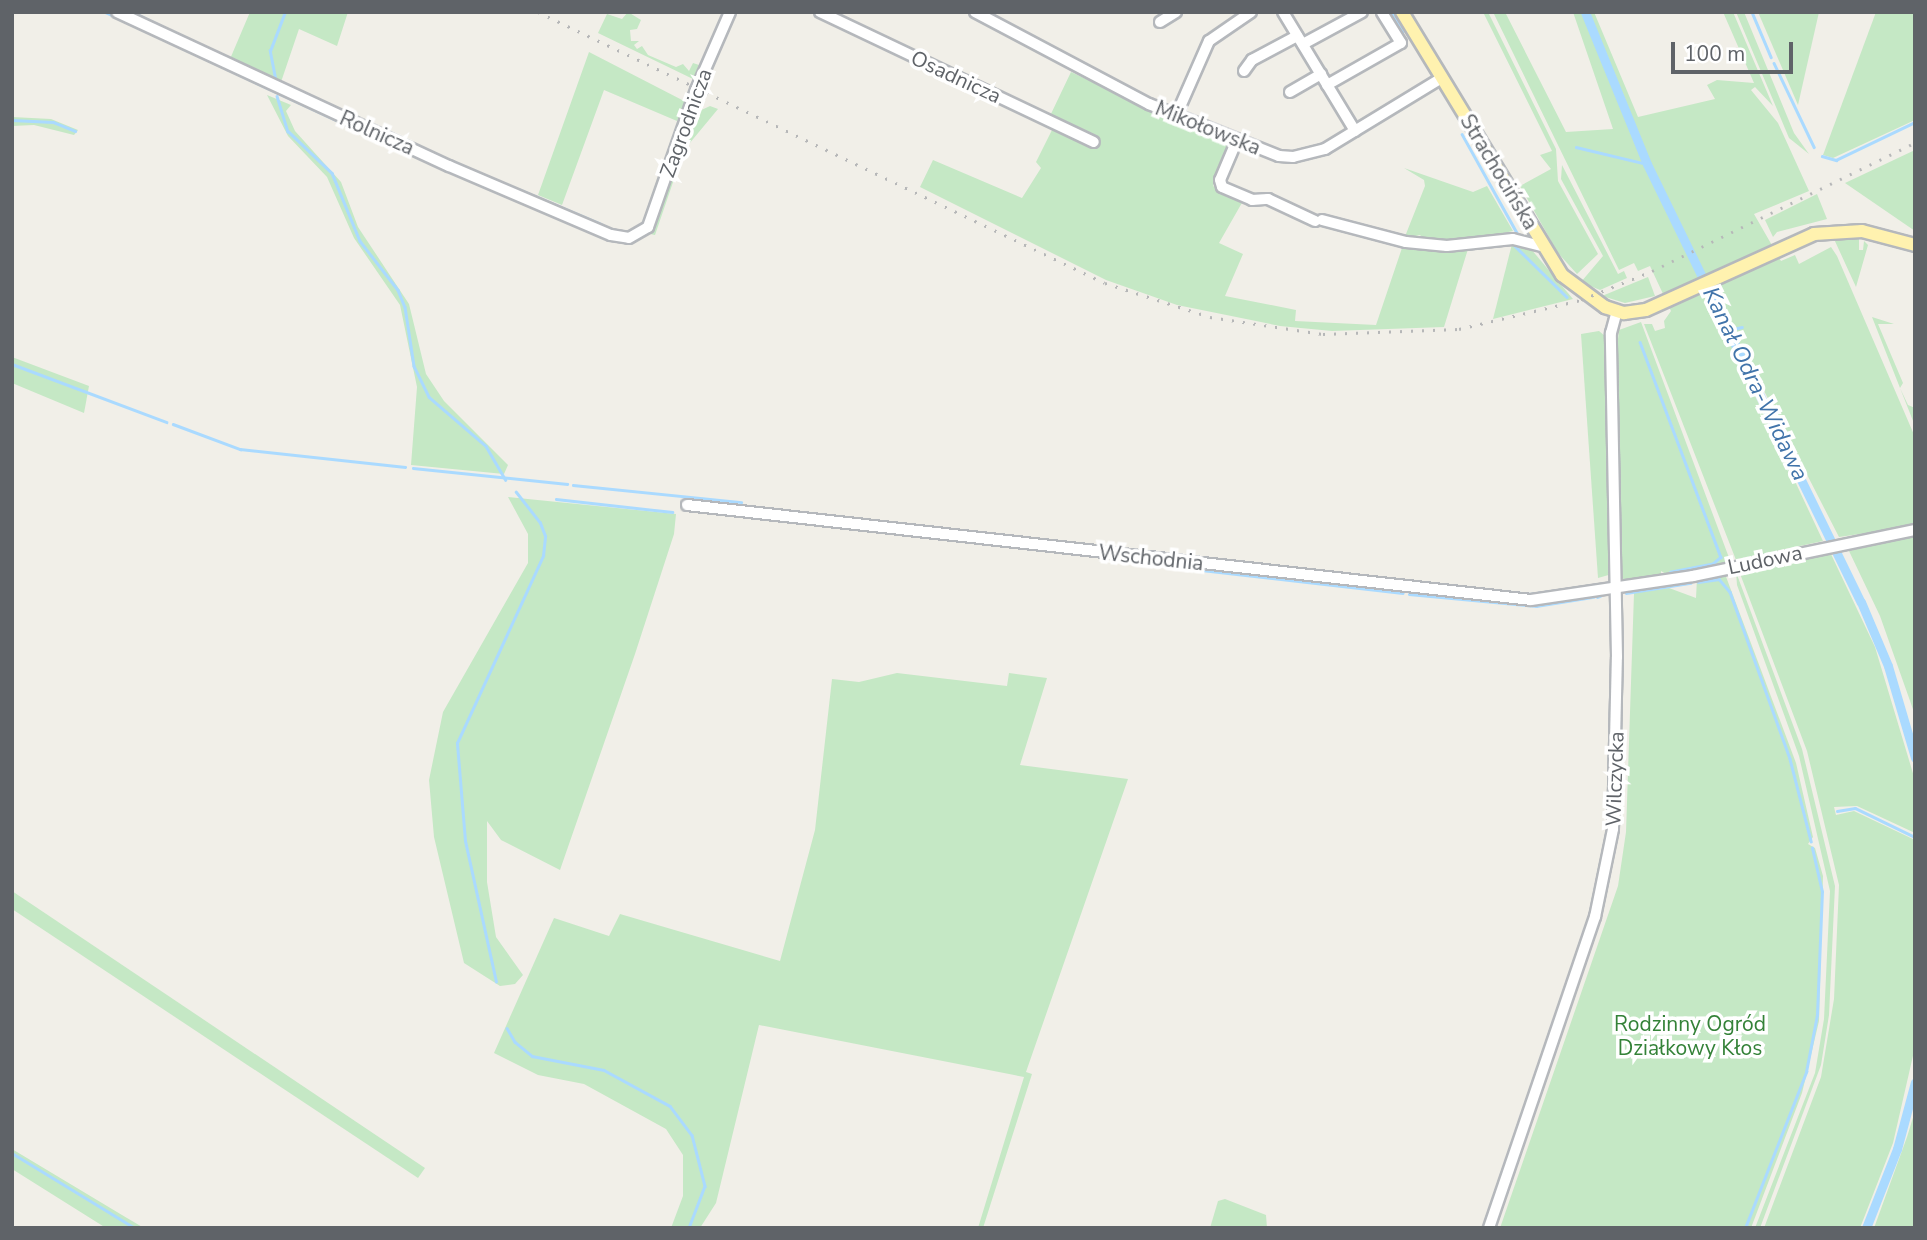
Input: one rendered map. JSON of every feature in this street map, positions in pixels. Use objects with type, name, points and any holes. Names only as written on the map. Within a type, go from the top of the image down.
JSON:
[{"type":"main road","name":"Strachocińska","points":[[1402,12],[1545,247],[1577,290],[1616,311]]},
{"type":"main road","points":[[1616,311],[1640,311],[1666,301],[1772,249],[1814,233],[1840,230],[1884,234],[1915,245]]},
{"type":"street","name":"Rolnicza","points":[[117,12],[293,96],[600,230],[622,237],[642,234]]},
{"type":"street","name":"Zagrodnicza","points":[[642,234],[730,12]]},
{"type":"street","name":"Osadnicza","points":[[820,12],[1094,142]]},
{"type":"street","name":"Mikołowska","points":[[975,12],[1176,116],[1293,158],[1325,149],[1442,78]]},
{"type":"street","points":[[1160,22],[1176,12]]},
{"type":"street","points":[[1176,116],[1209,41],[1251,12]]},
{"type":"street","points":[[1283,12],[1355,131]]},
{"type":"street","points":[[1244,71],[1252,60],[1362,12]]},
{"type":"street","points":[[1328,85],[1401,43],[1382,12]]},
{"type":"street","points":[[1290,92],[1321,74]]},
{"type":"street","points":[[1237,140],[1220,180],[1222,187],[1252,200],[1268,199],[1319,221],[1406,242],[1447,246],[1513,239],[1545,247]]},
{"type":"street","name":"Wilczycka","points":[[1489,1228],[1606,873],[1617,799],[1611,333],[1616,311]]},
{"type":"street","name":"Wschodnia","points":[[687,505],[1531,600],[1615,587]]},
{"type":"street","name":"Ludowa","points":[[1615,587],[1915,530]]},
{"type":"green space","points":[[250,12],[348,12],[337,46],[299,29],[281,82],[230,59]]},
{"type":"green space","points":[[628,12],[641,20],[637,29],[630,30],[631,41],[639,41],[634,45],[637,49],[642,46],[648,55],[676,67],[683,64],[689,71],[693,63],[699,65],[693,79],[598,33],[607,14],[622,19]]},
{"type":"green space","points":[[1483,12],[1488,12],[1556,149],[1558,181],[1598,254],[1577,274],[1558,253],[1520,186],[1551,169],[1540,155],[1552,151]]},
{"type":"green space","points":[[1493,12],[1505,12],[1566,132],[1613,129],[1573,12],[1594,12],[1638,117],[1715,99],[1707,85],[1717,80],[1754,83],[1723,12],[1733,12],[1773,106],[1755,87],[1751,90],[1778,123],[1809,191],[1754,214],[1781,261],[1795,255],[1799,264],[1831,247],[1837,256],[1915,437],[1915,526],[1839,537],[1740,344],[1733,349],[1823,541],[1736,560],[1644,324],[1652,324],[1655,331],[1665,328],[1664,321],[1671,311],[1650,266],[1638,271],[1634,263],[1619,270]]},
{"type":"green space","points":[[1736,12],[1744,12],[1794,133],[1809,154],[1789,138]]},
{"type":"green space","points":[[1758,12],[1819,12],[1798,105]]},
{"type":"green space","points":[[1876,12],[1915,12],[1915,120],[1833,158],[1823,155]]},
{"type":"green space","points":[[589,52],[686,102],[677,121],[604,90],[562,205],[538,195]]},
{"type":"green space","points":[[1071,72],[1230,146],[1213,186],[1243,201],[1219,243],[1243,254],[1225,296],[1296,310],[1295,321],[1376,325],[1403,245],[1468,249],[1444,327],[1332,331],[1280,326],[1177,305],[1106,280],[920,187],[933,160],[1022,198],[1041,168],[1036,162],[1056,122],[1049,118]]},
{"type":"green space","points":[[267,95],[291,105],[286,111],[295,131],[341,182],[358,227],[409,304],[426,374],[444,401],[508,465],[504,474],[411,465],[417,387],[400,305],[354,238],[327,177],[288,136]]},
{"type":"green space","points":[[710,106],[718,109],[684,150],[655,235],[650,234],[695,113]]},
{"type":"green space","points":[[12,117],[51,119],[78,130],[74,135],[34,125],[12,126]]},
{"type":"green space","points":[[1915,150],[1915,231],[1845,183]]},
{"type":"green space","points":[[1562,165],[1618,274],[1624,271],[1627,278],[1600,290],[1581,282],[1603,256],[1561,179]]},
{"type":"green space","points":[[1404,168],[1473,192],[1487,186],[1513,231],[1462,242],[1425,240],[1420,235],[1404,239],[1425,186],[1424,180]]},
{"type":"green space","points":[[1817,194],[1827,219],[1777,232],[1773,237],[1765,220]]},
{"type":"green space","points":[[1834,239],[1859,239],[1859,250],[1863,250],[1864,241],[1868,245],[1856,287]]},
{"type":"green space","points":[[1512,244],[1531,249],[1573,299],[1493,319]]},
{"type":"green space","points":[[1648,277],[1655,296],[1625,303],[1602,296]]},
{"type":"green space","points":[[1872,317],[1894,324],[1878,324],[1903,383],[1900,388]]},
{"type":"green space","points":[[1641,322],[1731,563],[1669,576],[1661,571],[1661,577],[1626,582],[1620,575],[1615,367],[1619,330]]},
{"type":"green space","points":[[1599,331],[1605,336],[1612,574],[1598,578],[1581,334]]},
{"type":"green space","points":[[12,357],[89,386],[84,413],[12,383]]},
{"type":"green space","points":[[1900,388],[1908,405],[1915,408],[1915,426]]},
{"type":"green space","points":[[508,497],[676,514],[674,534],[635,654],[560,870],[501,840],[487,821],[487,882],[496,937],[523,975],[515,984],[500,986],[464,963],[434,837],[429,780],[443,712],[528,563],[528,534]]},
{"type":"green space","points":[[1915,536],[1915,715],[1880,616],[1849,551]]},
{"type":"green space","points":[[1830,552],[1875,647],[1915,780],[1915,833],[1857,806],[1834,807],[1836,815],[1854,811],[1915,840],[1915,1047],[1893,1143],[1860,1228],[1764,1228],[1821,1077],[1834,999],[1839,885],[1807,751],[1739,571]]},
{"type":"green space","points":[[1736,572],[1802,749],[1835,886],[1829,1015],[1821,1065],[1760,1228],[1755,1228],[1815,1073],[1824,1019],[1830,891],[1799,756],[1737,585]]},
{"type":"green space","name":"Rodzinny Ogród Działkowy Kłos","points":[[1725,574],[1796,763],[1813,837],[1808,844],[1815,848],[1823,876],[1819,1021],[1802,1093],[1751,1228],[1500,1228],[1618,886],[1626,832],[1634,593],[1669,588],[1696,598],[1697,578]]},
{"type":"green space","points":[[897,673],[1007,686],[1009,673],[1047,678],[1020,765],[1128,779],[1026,1072],[1032,1074],[983,1228],[978,1228],[1024,1077],[759,1025],[716,1203],[700,1228],[671,1228],[683,1196],[683,1155],[666,1129],[584,1084],[538,1075],[494,1053],[554,918],[609,936],[620,914],[780,961],[815,830],[832,679],[859,682]]},
{"type":"green space","points":[[12,891],[425,1168],[418,1178],[12,909]]},
{"type":"green space","points":[[1915,1111],[1915,1228],[1874,1228],[1907,1137]]},
{"type":"green space","points":[[12,1149],[144,1228],[106,1228],[12,1169]]},
{"type":"green space","points":[[1225,1199],[1266,1215],[1267,1228],[1210,1228],[1218,1201]]},
{"type":"waterway","points":[[105,12],[112,15]]},
{"type":"waterway","points":[[133,12],[196,43]]},
{"type":"waterway","points":[[276,83],[270,51],[285,12]]},
{"type":"waterway","points":[[1391,12],[1403,32]]},
{"type":"waterway","name":"Kanał Odra-Widawa","points":[[1585,12],[1647,164],[1861,602],[1888,666],[1915,758]]},
{"type":"waterway","points":[[1752,12],[1771,57]]},
{"type":"waterway","points":[[124,21],[399,149]]},
{"type":"waterway","points":[[1774,63],[1814,147]]},
{"type":"waterway","points":[[277,96],[288,131],[332,173],[360,241],[398,290],[405,307],[414,366],[429,397],[486,446],[506,480]]},
{"type":"waterway","points":[[12,120],[53,122],[75,131]]},
{"type":"waterway","points":[[1822,156],[1836,160],[1915,122]]},
{"type":"waterway","points":[[1462,134],[1517,233]]},
{"type":"waterway","points":[[1576,147],[1647,164]]},
{"type":"waterway","points":[[518,189],[601,224]]},
{"type":"waterway","points":[[1514,245],[1567,297]]},
{"type":"waterway","points":[[1728,330],[1742,327]]},
{"type":"waterway","points":[[1640,342],[1721,557],[1713,564],[1671,572]]},
{"type":"waterway","points":[[12,364],[166,422]]},
{"type":"waterway","points":[[173,424],[240,449],[405,467]]},
{"type":"waterway","points":[[413,468],[567,484]]},
{"type":"waterway","points":[[573,485],[741,502]]},
{"type":"waterway","points":[[496,982],[465,841],[457,743],[543,556],[545,536],[540,523],[516,492]]},
{"type":"waterway","points":[[556,499],[672,512]]},
{"type":"waterway","points":[[1184,568],[1403,593]]},
{"type":"waterway","points":[[1377,577],[1530,594],[1599,584]]},
{"type":"waterway","points":[[1698,582],[1719,579],[1730,592],[1790,759],[1811,841]]},
{"type":"waterway","points":[[1626,593],[1690,583]]},
{"type":"waterway","points":[[1409,594],[1536,606],[1593,597]]},
{"type":"waterway","points":[[1837,811],[1855,808],[1915,837]]},
{"type":"waterway","points":[[1745,1228],[1806,1072],[1817,1015],[1822,892],[1812,848]]},
{"type":"waterway","points":[[507,1028],[515,1042],[532,1056],[604,1070],[670,1106],[692,1135],[705,1186],[689,1228]]},
{"type":"waterway","name":"Kanał Odra-Widawa","points":[[1866,1228],[1897,1149],[1915,1082]]},
{"type":"waterway","points":[[12,1153],[135,1228]]},
{"type":"railway","points":[[538,12],[1105,283],[1210,317],[1323,334],[1459,329],[1581,300],[1652,271],[1915,143]]}]
